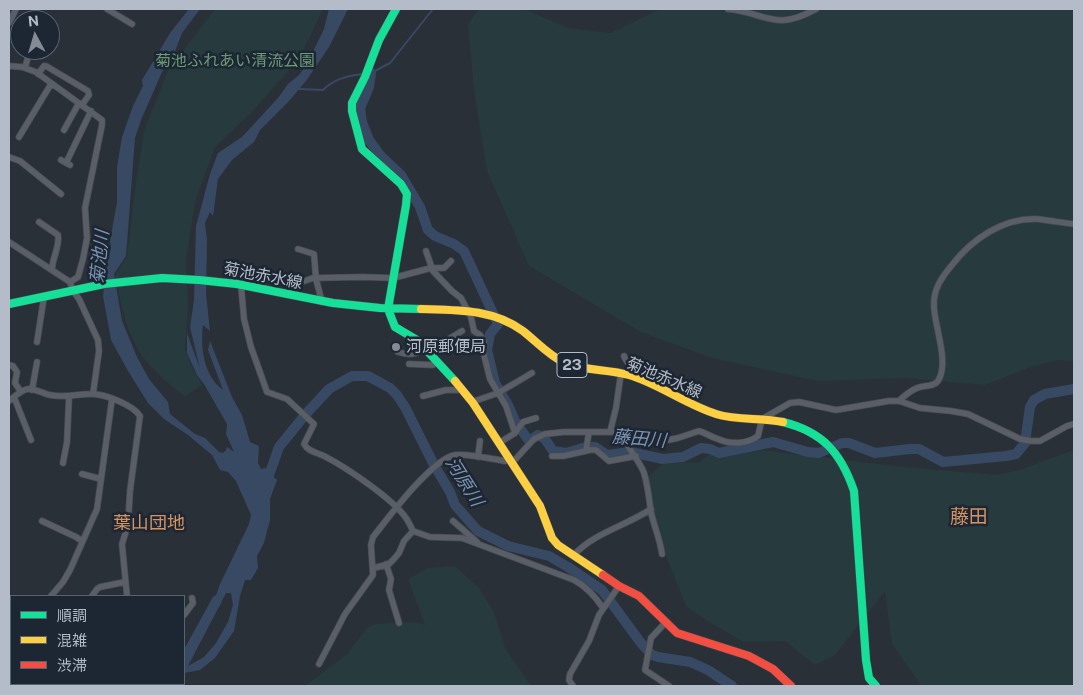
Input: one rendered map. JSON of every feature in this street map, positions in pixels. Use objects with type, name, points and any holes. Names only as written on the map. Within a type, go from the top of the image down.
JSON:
[{"type":"main road","points":[[396,9],[379,40],[352,104],[352,111],[362,149],[401,184],[406,190],[408,197],[388,309],[395,327],[417,340],[472,402],[540,506],[552,538],[564,551],[619,586],[639,596],[677,633],[749,656],[773,669],[791,686]]},
{"type":"main road","name":"菊池赤水線","points":[[9,304],[137,279],[181,279],[242,285],[322,302],[388,309],[486,313],[504,319],[528,334],[555,358],[567,364],[621,373],[644,381],[690,404],[716,414],[743,419],[781,421],[798,426],[826,440],[847,467],[854,491],[866,660],[869,678],[876,686]]},
{"type":"street","points":[[9,23],[16,9]]},
{"type":"street","points":[[107,9],[132,24]]},
{"type":"street","points":[[728,9],[777,21],[805,15],[816,9]]},
{"type":"street","points":[[25,68],[27,60]]},
{"type":"street","points":[[9,66],[25,68],[38,74],[102,120],[85,208],[87,238],[84,259],[78,277],[70,282]]},
{"type":"street","points":[[38,74],[46,66],[88,91],[89,95],[80,104],[64,130]]},
{"type":"street","points":[[19,137],[51,84]]},
{"type":"street","points":[[66,163],[91,111]]},
{"type":"street","points":[[9,157],[20,161],[60,194]]},
{"type":"street","points":[[899,401],[918,387],[934,384],[939,380],[942,372],[942,357],[934,306],[935,294],[942,278],[962,253],[981,236],[1007,224],[1034,219],[1074,224]]},
{"type":"street","points":[[39,222],[58,235],[59,240],[52,270]]},
{"type":"street","points":[[9,242],[70,282],[98,340],[99,351],[93,394]]},
{"type":"street","points":[[298,250],[314,254],[316,279],[322,302]]},
{"type":"street","points":[[426,251],[431,268],[452,291],[462,298],[474,331],[484,341],[484,355],[490,379],[506,406],[515,432]]},
{"type":"street","points":[[293,285],[316,279],[393,278],[431,268],[444,268],[451,261]]},
{"type":"street","points":[[242,285],[244,319],[251,347],[267,392],[279,395],[294,405],[314,424],[304,444],[306,449],[326,458],[359,478],[397,507],[407,518],[412,532]]},
{"type":"street","points":[[37,342],[44,297]]},
{"type":"street","points":[[409,364],[433,365],[434,348],[462,331]]},
{"type":"street","points":[[398,352],[403,354],[419,353],[425,348]]},
{"type":"street","points":[[624,356],[627,363],[643,376],[644,381]]},
{"type":"street","points":[[32,390],[37,362]]},
{"type":"street","points":[[9,365],[13,366],[17,372],[15,383],[21,392]]},
{"type":"street","points":[[610,432],[621,373]]},
{"type":"street","points":[[472,402],[498,393],[532,374]]},
{"type":"street","points":[[31,440],[11,399],[28,389],[50,395],[69,397],[93,394],[124,404],[140,416],[130,491],[128,524],[122,544],[127,595]]},
{"type":"street","points":[[423,396],[446,390],[462,390]]},
{"type":"street","points":[[63,463],[67,442],[69,397]]},
{"type":"street","points":[[52,595],[66,578],[92,523],[96,509],[112,400]]},
{"type":"street","points":[[319,664],[345,614],[373,575],[371,545],[373,537],[420,481],[444,459],[456,454],[511,461],[534,439],[545,434],[589,432],[622,432],[668,440],[699,430],[720,440],[738,443],[749,442],[758,436],[762,419],[790,404],[799,402],[836,410],[899,401],[920,408],[951,410],[968,414],[1020,439],[1031,441],[1040,441],[1074,424]]},
{"type":"street","points":[[499,443],[515,432],[523,422],[536,418]]},
{"type":"street","points":[[586,450],[589,432]]},
{"type":"street","points":[[622,432],[622,437],[636,456],[643,472],[662,554]]},
{"type":"street","points":[[478,457],[480,441]]},
{"type":"street","points":[[552,456],[596,450],[609,461],[636,456]]},
{"type":"street","points":[[82,474],[100,480]]},
{"type":"street","points":[[573,556],[577,551],[598,537],[641,516],[651,509]]},
{"type":"street","points":[[42,521],[76,537],[82,542]]},
{"type":"street","points":[[454,521],[478,544]]},
{"type":"street","points":[[412,532],[430,537],[462,538],[585,586],[596,597],[603,608]]},
{"type":"street","points":[[374,568],[389,564],[399,553],[404,541],[412,532]]},
{"type":"street","points":[[386,564],[391,579],[389,590],[399,624]]},
{"type":"street","points":[[93,595],[100,587],[125,582]]},
{"type":"street","points":[[573,686],[569,680],[576,660],[589,641],[603,608],[619,586]]},
{"type":"street","points":[[185,614],[193,603],[192,598]]},
{"type":"street","points":[[664,685],[645,670],[651,638],[666,622]]},
{"type":"green space","name":"菊池ふれあい清流公園","points":[[215,9],[323,9],[304,49],[283,77],[252,112],[215,147],[195,202],[186,260],[188,310],[185,349],[202,385],[185,396],[157,373],[140,353],[132,338],[126,320],[115,275],[127,257],[144,131],[168,71]]},
{"type":"green space","points":[[479,9],[524,9],[568,28],[611,33],[660,9],[1074,9],[1074,361],[1057,360],[1030,367],[985,385],[905,378],[818,381],[712,358],[641,332],[529,266],[487,171],[474,90],[468,24]]},
{"type":"green space","points":[[760,450],[894,466],[998,475],[1022,469],[1074,450],[1074,686],[921,685],[892,644],[885,591],[835,655],[815,665],[785,641],[744,642],[686,606],[666,556],[645,479],[663,464],[700,462],[709,454]]},
{"type":"green space","points":[[455,566],[479,588],[494,612],[505,648],[531,686],[305,686],[346,655],[367,628],[375,624],[415,622],[425,625],[408,579],[428,568]]},
{"type":"water","points":[[189,9],[200,9],[182,33],[174,54],[162,72],[135,138],[126,256],[114,274],[122,321],[137,357],[149,379],[168,402],[170,414],[195,434],[205,438],[219,452],[223,453],[227,447],[234,452],[226,434],[227,424],[197,375],[187,353],[187,333],[200,369],[190,327],[194,300],[196,226],[210,174],[218,153],[242,137],[278,98],[288,84],[299,75],[307,64],[324,29],[329,9],[348,9],[329,47],[306,81],[260,130],[254,142],[232,160],[218,179],[213,216],[210,212],[205,223],[207,240],[206,294],[210,331],[203,325],[202,343],[205,361],[211,377],[223,390],[208,350],[210,341],[232,397],[242,415],[250,442],[259,446],[258,463],[261,469],[265,468],[277,480],[270,499],[270,520],[264,543],[257,556],[258,568],[251,580],[245,580],[240,596],[234,631],[215,658],[200,670],[185,673],[185,657],[204,630],[220,584],[249,524],[251,515],[236,481],[228,472],[220,470],[212,455],[188,435],[164,419],[148,403],[111,340],[103,296],[117,202],[117,167],[122,137],[133,106],[143,86],[142,80],[170,33]],"holes":[[[226,593],[231,593],[233,605],[228,622],[216,643],[204,657],[188,666]]]},
{"type":"waterway","points":[[369,74],[390,63],[433,9]]},
{"type":"waterway","name":"藤田川","points":[[371,73],[369,87],[360,108],[362,122],[369,140],[380,155],[401,175],[420,207],[428,230],[435,236],[454,244],[464,251],[498,324],[490,334],[487,350],[495,383],[515,421],[529,441],[538,435],[545,439],[553,451],[566,453],[586,447],[595,447],[607,455],[630,452],[663,459],[683,457],[701,448],[719,453],[773,442],[808,452],[819,453],[842,443],[849,443],[875,453],[919,449],[943,462],[1006,456],[1016,454],[1025,443],[1030,407],[1034,400],[1045,394],[1074,389]]},
{"type":"waterway","points":[[299,89],[323,90],[341,79],[362,74]]},
{"type":"waterway","name":"河原川","points":[[266,484],[279,447],[329,389],[352,376],[368,376],[390,388],[397,395],[450,492],[455,505],[478,531],[508,546],[549,556],[568,567],[602,590],[652,655],[690,662],[708,670],[732,686]]},
{"type":"waterway","name":"菊池川","points":[[185,658],[217,600]]},
{"type":"traffic: fast","points":[[396,9],[379,40],[365,77],[352,103],[352,111],[362,149],[401,184],[407,194],[388,309],[395,327],[417,340],[455,381]]},
{"type":"traffic: fast","points":[[9,304],[104,284],[162,278],[237,284],[333,303],[380,308],[421,309]]},
{"type":"traffic: fast","points":[[783,422],[809,432],[829,446],[843,466],[854,491],[866,660],[869,678],[876,686]]},
{"type":"traffic: slow","points":[[421,309],[474,312],[499,318],[523,331],[548,353],[565,363],[629,375],[651,383],[716,414],[732,418],[783,422]]},
{"type":"traffic: slow","points":[[455,381],[473,403],[540,506],[552,538],[558,545],[603,575]]},
{"type":"traffic: jam","points":[[603,575],[639,596],[677,633],[749,656],[773,669],[791,686]]},
{"type":"place","name":"河原郵便局","points":[[396,347]]},
{"type":"district","name":"藤田","points":[[969,517]]},
{"type":"district","name":"葉山団地","points":[[149,523]]}]
